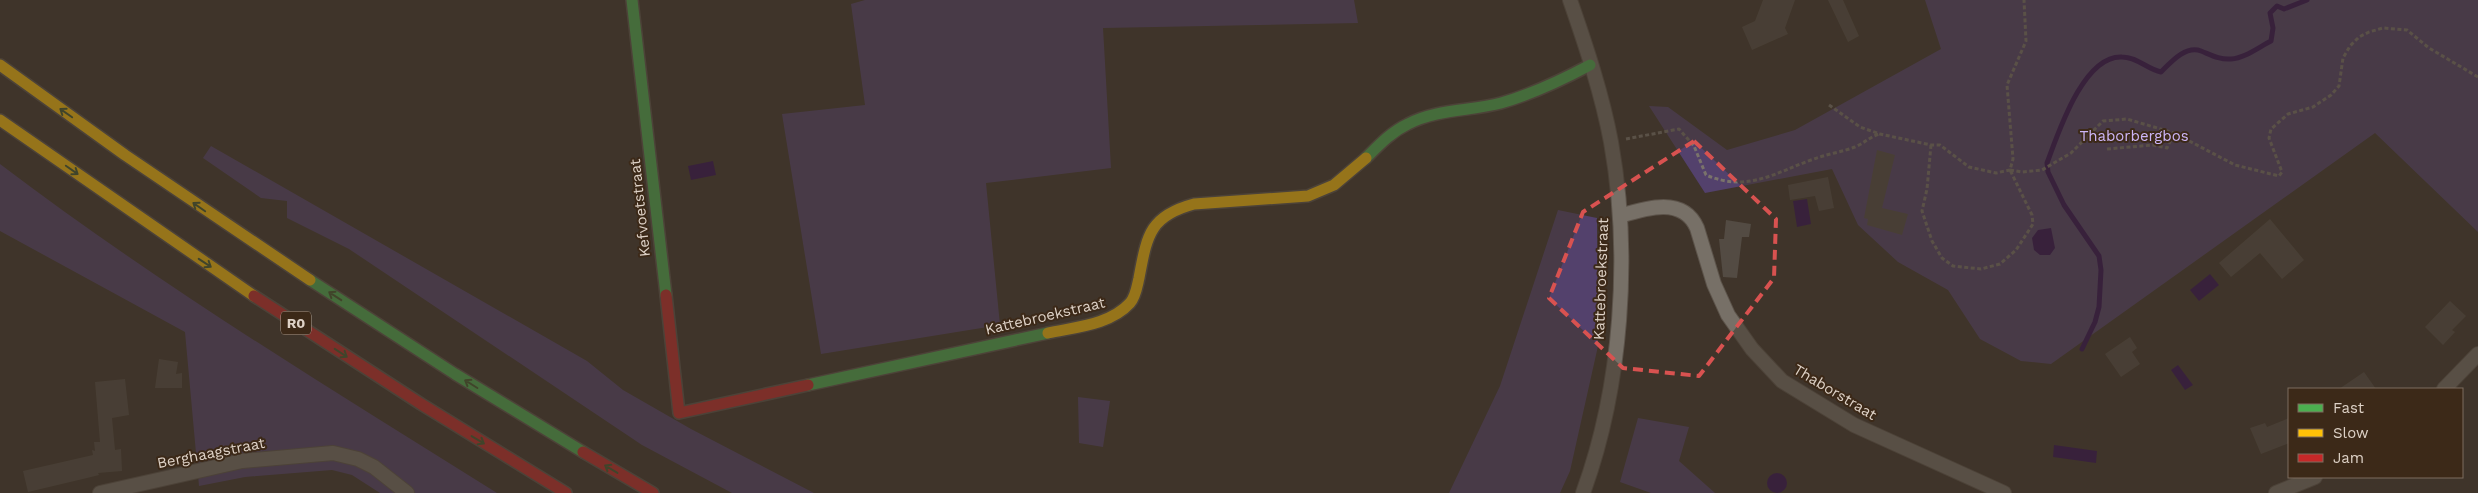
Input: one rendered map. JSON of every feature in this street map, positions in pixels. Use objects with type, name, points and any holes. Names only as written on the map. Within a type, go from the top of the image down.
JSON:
[{"type":"main road","name":"Kefvoetstraat","points":[[632,0],[679,412]]},
{"type":"main road","points":[[0,65],[202,209],[265,251],[431,359],[653,493]]},
{"type":"main road","name":"Kattebroekstraat","points":[[679,412],[1107,320],[1129,304],[1134,297],[1152,228],[1161,217],[1174,210],[1192,205],[1308,196],[1342,180],[1398,128],[1415,120],[1500,103],[1562,80],[1590,65]]},
{"type":"main road","name":"R0","points":[[0,120],[193,256],[468,434],[566,493]]},
{"type":"street","name":"Kattebroekstraat","points":[[1570,0],[1585,41],[1611,142],[1620,216],[1618,327],[1606,411],[1583,493]]},
{"type":"street","name":"Thaborstraat","points":[[1620,216],[1660,206],[1685,211],[1697,228],[1714,284],[1728,316],[1745,341],[1782,381],[1854,425],[2004,493]]},
{"type":"street","points":[[2445,388],[2478,354]]},
{"type":"street","name":"Berghaagstraat","points":[[100,493],[242,461],[333,454],[358,458],[374,467],[408,493]]},
{"type":"street","points":[[2276,493],[2313,478]]},
{"type":"path","points":[[1931,145],[1927,189],[1922,211],[1932,241],[1942,258],[1953,266],[1981,269],[2000,264],[2016,250],[2033,224],[2032,215],[2010,170],[2013,159],[2007,85],[2026,41],[2024,0]]},
{"type":"path","points":[[1829,106],[1860,127],[1880,134],[1931,145],[1940,145],[1969,167],[1996,174],[2010,170],[2022,172],[2042,170],[2070,153],[2103,121],[2127,119],[2174,133],[2236,165],[2279,176],[2282,172],[2270,138],[2271,129],[2288,114],[2313,107],[2331,96],[2338,86],[2343,58],[2350,46],[2359,37],[2384,28],[2407,30],[2429,48],[2478,77]]},
{"type":"path","points":[[1611,142],[1679,129],[1694,146],[1706,175],[1719,180],[1738,182],[1770,178],[1812,160],[1858,146],[1870,137],[1880,134]]},
{"type":"path","points":[[2108,149],[2153,145],[2167,148],[2174,133]]},
{"type":"highlighted area","points":[[1694,141],[1776,219],[1774,278],[1699,376],[1623,368],[1549,298],[1583,212]]},
{"type":"green space","points":[[865,0],[1354,0],[1358,23],[1103,28],[1111,168],[986,183],[1000,325],[821,354],[782,114],[865,105],[851,4]]},
{"type":"green space","name":"Thaborbergbos","points":[[1925,0],[2478,0],[2478,232],[2375,133],[2051,364],[2021,361],[1980,339],[1948,290],[1898,262],[1858,225],[1832,169],[1705,193],[1649,106],[1668,107],[1727,150],[1795,130],[1941,49]]},
{"type":"green space","points":[[211,146],[587,361],[623,390],[691,429],[814,493],[732,493],[642,445],[349,249],[287,218],[287,201],[261,198],[203,158]]},
{"type":"green space","points":[[0,164],[182,293],[497,493],[380,493],[352,475],[332,470],[245,477],[199,486],[185,332],[0,231]]},
{"type":"green space","points":[[1558,210],[1597,218],[1598,346],[1570,471],[1560,493],[1449,493],[1500,386]]},
{"type":"green space","points":[[1078,397],[1110,401],[1103,447],[1079,443]]},
{"type":"green space","points":[[1638,418],[1689,427],[1679,461],[1715,493],[1651,493],[1620,482]]},
{"type":"shaded area","points":[[713,161],[716,175],[691,180],[688,166]]},
{"type":"shaded area","points":[[1807,199],[1811,224],[1797,227],[1793,201]]},
{"type":"shaded area","points":[[2051,228],[2055,248],[2050,255],[2040,255],[2034,250],[2032,238],[2038,230]]},
{"type":"shaded area","points":[[2210,274],[2219,285],[2199,301],[2190,290]]},
{"type":"shaded area","points":[[2178,365],[2193,385],[2185,390],[2171,370]]},
{"type":"shaded area","points":[[2054,445],[2097,451],[2096,463],[2053,457]]},
{"type":"shaded area","points":[[1777,473],[1784,476],[1787,483],[1784,490],[1777,493],[1770,490],[1767,483],[1770,476]]},
{"type":"building","points":[[1763,0],[1795,0],[1785,28],[1788,34],[1752,50],[1742,27],[1755,21]]},
{"type":"building","points":[[1828,0],[1843,0],[1859,36],[1848,42]]},
{"type":"building","points":[[1877,150],[1895,155],[1882,208],[1908,214],[1902,235],[1867,225],[1868,219],[1864,218]]},
{"type":"building","points":[[1828,177],[1834,208],[1819,211],[1815,196],[1790,200],[1788,185]]},
{"type":"building","points":[[2270,219],[2304,260],[2282,279],[2260,253],[2231,277],[2219,263]]},
{"type":"building","points":[[1726,220],[1751,224],[1749,237],[1742,237],[1737,278],[1723,277],[1719,239],[1724,239]]},
{"type":"building","points":[[2450,301],[2466,316],[2452,330],[2455,332],[2443,345],[2425,327]]},
{"type":"building","points":[[2130,337],[2137,348],[2132,352],[2140,364],[2121,377],[2105,354]]},
{"type":"building","points":[[159,359],[178,362],[176,374],[182,373],[182,388],[155,388]]},
{"type":"building","points":[[2364,372],[2375,388],[2340,388]]},
{"type":"building","points":[[125,379],[129,415],[112,418],[115,450],[121,449],[122,471],[98,473],[99,475],[28,492],[23,471],[93,455],[92,450],[95,451],[94,442],[100,442],[95,382]]},
{"type":"building","points":[[2288,418],[2288,443],[2261,454],[2250,428],[2265,423],[2267,427]]},
{"type":"waterway","points":[[2082,349],[2095,322],[2099,307],[2101,270],[2099,256],[2064,205],[2048,172],[2047,163],[2065,116],[2084,82],[2095,69],[2108,60],[2122,57],[2132,59],[2161,72],[2184,52],[2190,50],[2201,51],[2223,59],[2241,57],[2271,41],[2273,28],[2270,13],[2277,6],[2284,9],[2307,0]]},
{"type":"traffic: fast","points":[[632,0],[666,295]]},
{"type":"traffic: fast","points":[[1366,158],[1391,135],[1419,119],[1501,103],[1547,86],[1590,65]]},
{"type":"traffic: fast","points":[[310,280],[455,374],[583,452]]},
{"type":"traffic: fast","points":[[808,385],[1048,333]]},
{"type":"traffic: slow","points":[[0,65],[125,155],[310,280]]},
{"type":"traffic: slow","points":[[0,120],[254,296]]},
{"type":"traffic: slow","points":[[1048,333],[1102,321],[1113,316],[1130,303],[1136,291],[1148,239],[1159,222],[1168,215],[1194,204],[1308,196],[1334,185],[1366,158]]},
{"type":"traffic: jam","points":[[666,295],[679,413],[808,385]]},
{"type":"traffic: jam","points":[[254,296],[421,404],[566,493]]},
{"type":"traffic: jam","points":[[583,452],[653,493]]}]
